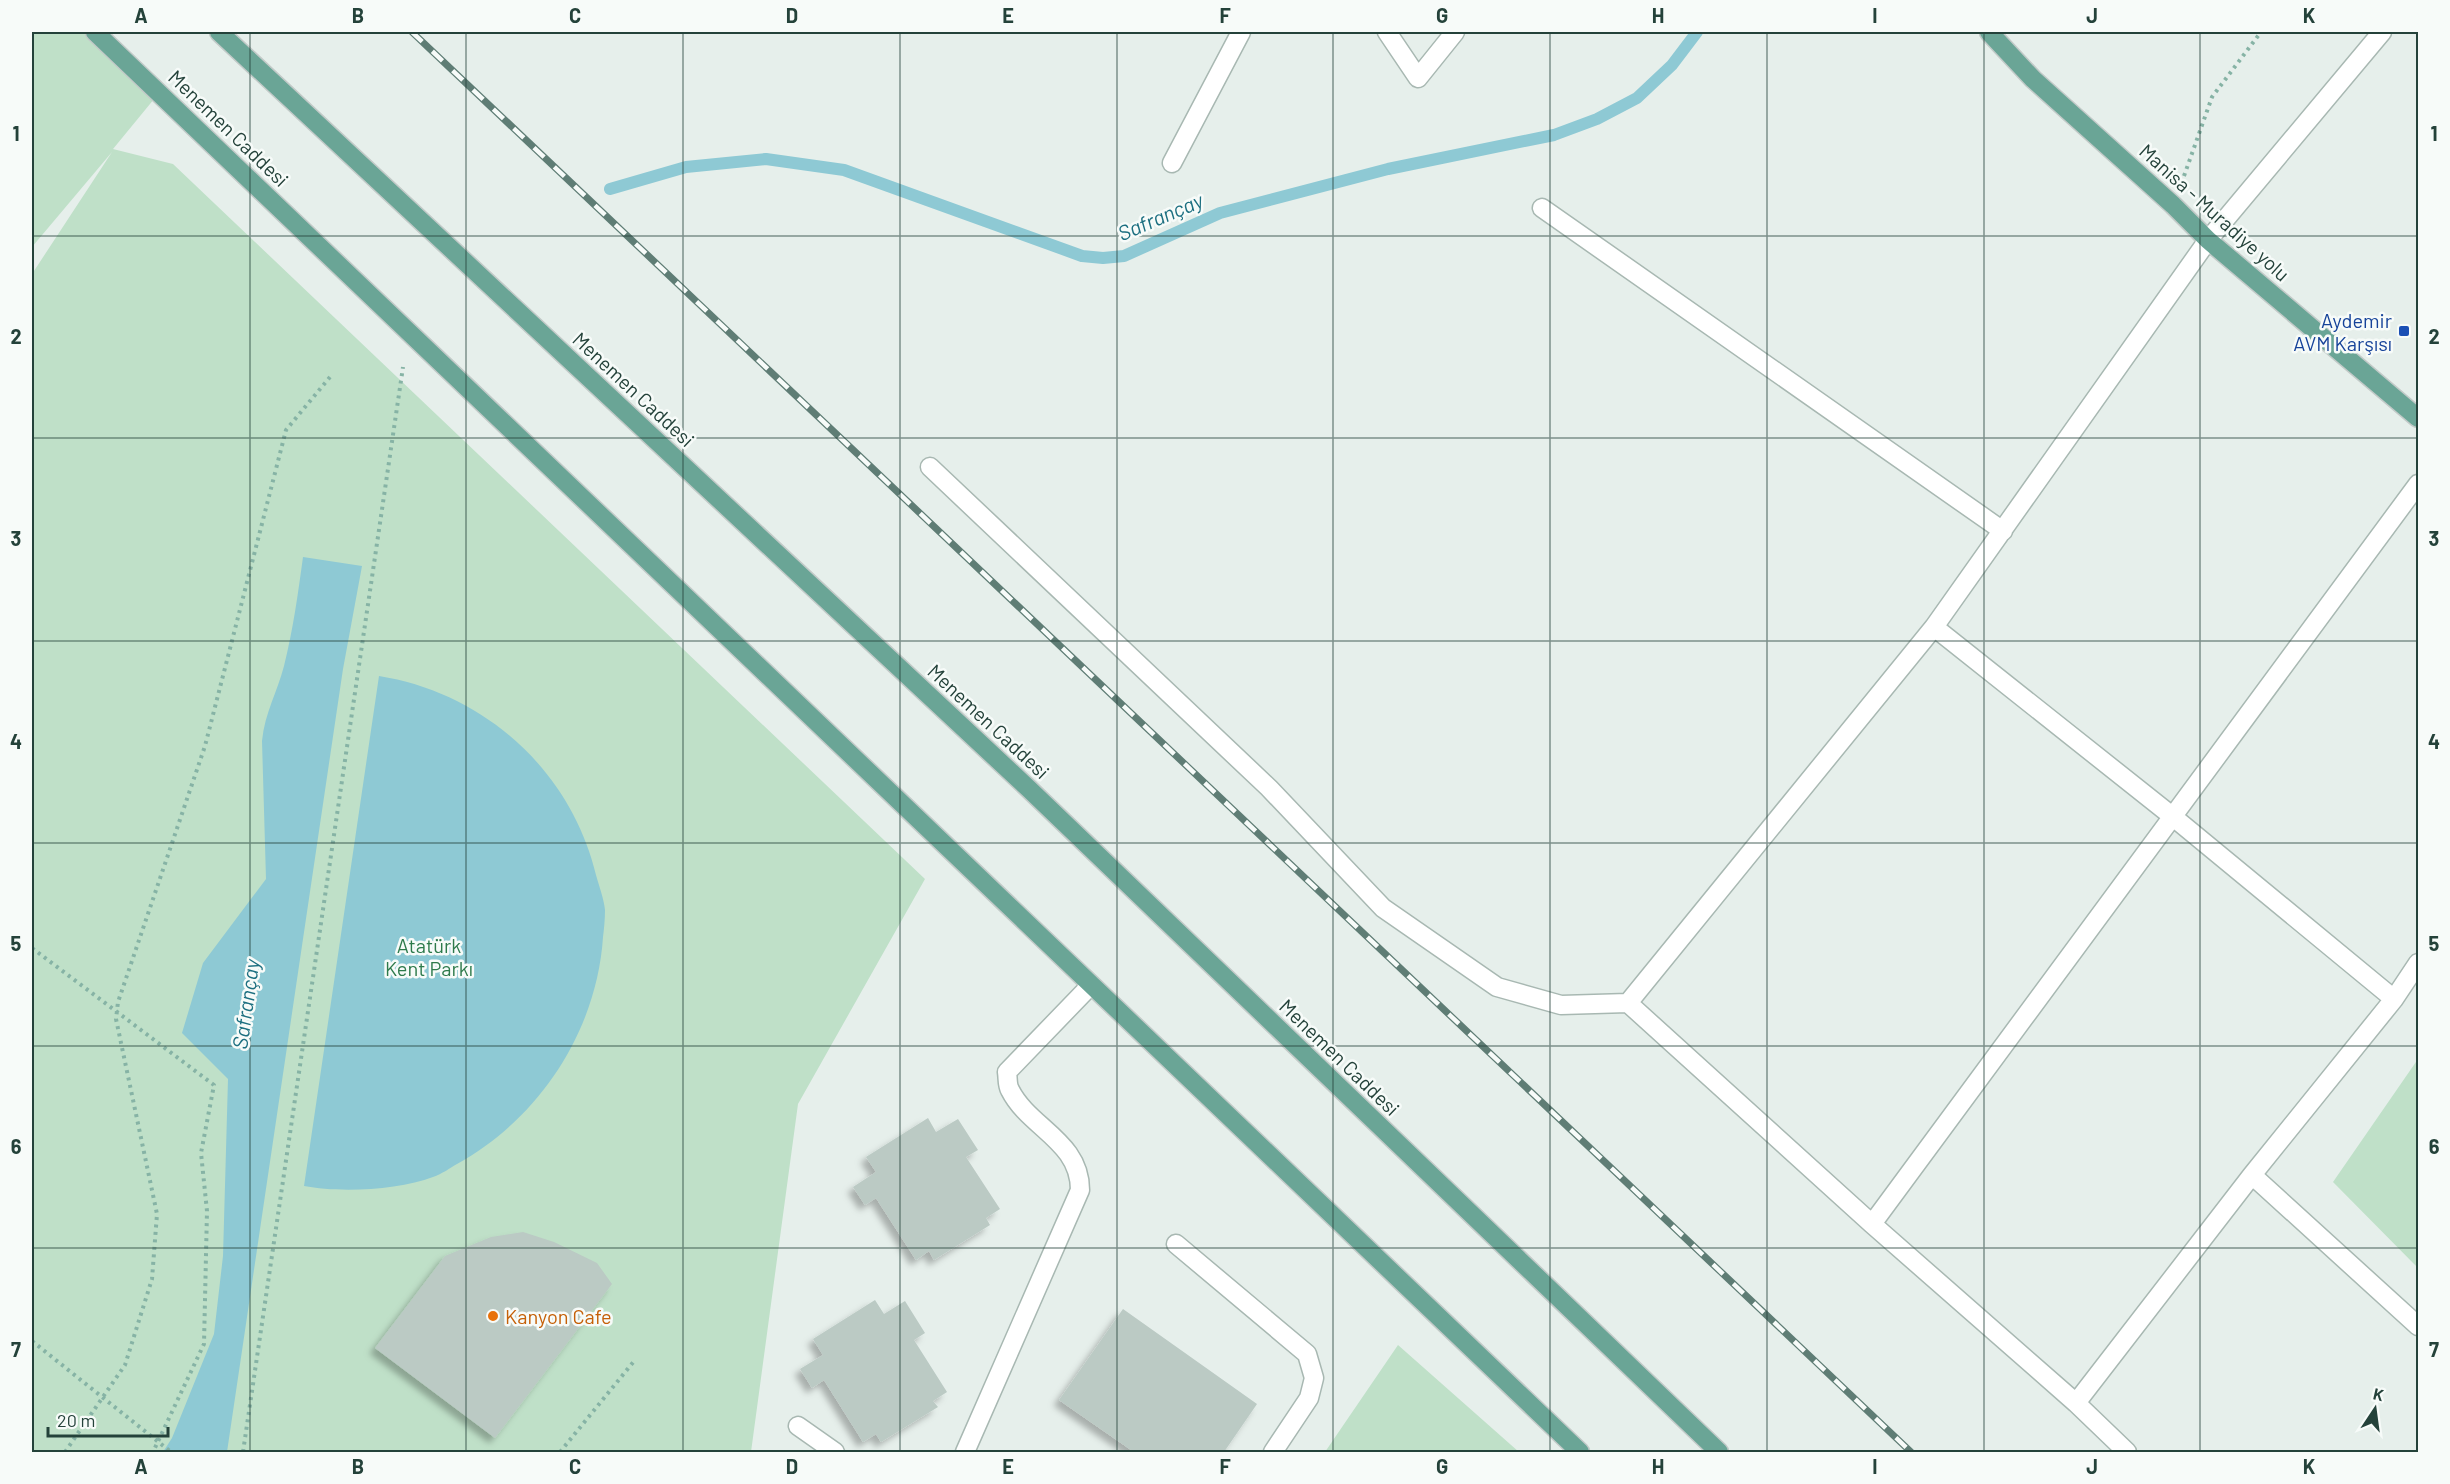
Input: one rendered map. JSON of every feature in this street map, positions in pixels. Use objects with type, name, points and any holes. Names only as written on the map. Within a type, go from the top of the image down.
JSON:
[{"type":"main road","name":"Menemen Caddesi","points":[[95,32],[1580,1452]]},
{"type":"main road","name":"Menemen Caddesi","points":[[219,32],[1029,789],[1719,1452]]},
{"type":"main road","name":"Manisa - Muradiye yolu","points":[[1989,32],[2033,79],[2173,205],[2208,240],[2418,418]]},
{"type":"street","points":[[1172,164],[1241,32]]},
{"type":"street","points":[[1387,32],[1418,78],[1455,32]]},
{"type":"street","points":[[1628,1003],[1934,627],[2208,240],[2382,32]]},
{"type":"street","points":[[1542,208],[2003,531]]},
{"type":"street","points":[[930,468],[1269,788],[1383,908],[1497,987],[1560,1005],[1628,1003],[1872,1224],[2076,1403],[2127,1452]]},
{"type":"street","points":[[1872,1224],[2418,484]]},
{"type":"street","points":[[1934,627],[2172,816],[2394,999]]},
{"type":"street","points":[[2076,1403],[2252,1174],[2394,999],[2418,963]]},
{"type":"street","points":[[964,1452],[1080,1190],[1080,1175],[1066,1148],[1022,1108],[1008,1089],[1007,1072],[1091,985]]},
{"type":"street","points":[[2252,1174],[2418,1326]]},
{"type":"street","points":[[1176,1244],[1307,1354],[1314,1378],[1309,1398],[1273,1452]]},
{"type":"street","points":[[798,1426],[835,1452]]},
{"type":"path","points":[[2173,205],[2212,97],[2261,32]]},
{"type":"path","points":[[243,1452],[409,331]]},
{"type":"path","points":[[65,1452],[125,1365],[152,1279],[157,1214],[116,1019],[118,1002],[205,746],[286,430],[330,377]]},
{"type":"path","points":[[32,948],[214,1085],[201,1153],[207,1211],[204,1344],[153,1452]]},
{"type":"path","points":[[32,1341],[171,1452]]},
{"type":"path","points":[[560,1452],[635,1360]]},
{"type":"green space","name":"Atatürk Kent Parkı","points":[[32,32],[93,32],[159,93],[113,149],[173,164],[925,879],[798,1104],[751,1452],[32,1452],[32,274],[112,152],[32,247]]},
{"type":"green space","points":[[2418,1059],[2418,1268],[2333,1182]]},
{"type":"green space","points":[[1398,1345],[1519,1452],[1325,1452]]},
{"type":"water","points":[[303,557],[362,566],[343,669],[227,1452],[163,1452],[172,1438],[214,1334],[223,1256],[228,1079],[182,1033],[203,963],[266,879],[262,741],[287,652]]},
{"type":"water","points":[[379,676],[418,685],[454,700],[488,719],[518,743],[544,771],[566,802],[584,837],[604,901],[603,934],[598,972],[589,1006],[576,1038],[538,1097],[514,1123],[487,1145],[433,1177],[404,1185],[369,1189],[318,1188],[304,1186]]},
{"type":"building","points":[[928,1118],[936,1132],[958,1119],[978,1150],[966,1157],[1000,1209],[986,1218],[990,1225],[934,1260],[929,1251],[916,1260],[876,1198],[865,1205],[853,1187],[876,1172],[866,1157]]},
{"type":"building","name":"Kanyon Cafe","points":[[523,1232],[554,1242],[597,1263],[612,1284],[495,1438],[375,1348],[445,1256],[491,1237]]},
{"type":"building","points":[[875,1300],[884,1314],[905,1301],[925,1333],[914,1340],[947,1392],[933,1401],[938,1407],[881,1442],[876,1434],[863,1442],[824,1380],[812,1388],[800,1369],[823,1355],[813,1339]]},
{"type":"building","points":[[1123,1309],[1257,1404],[1224,1452],[1134,1452],[1059,1400]]},
{"type":"waterway","name":"Safrançay","points":[[610,189],[686,167],[766,159],[844,170],[1082,256],[1103,258],[1124,256],[1220,213],[1388,169],[1554,135],[1597,119],[1637,98],[1672,65],[1697,32]]},
{"type":"railway","points":[[412,32],[1911,1452]]},
{"type":"place","name":"Aydemir AVM Karşısı","points":[[2404,331]]},
{"type":"place","name":"Kanyon Cafe","points":[[493,1316]]}]
